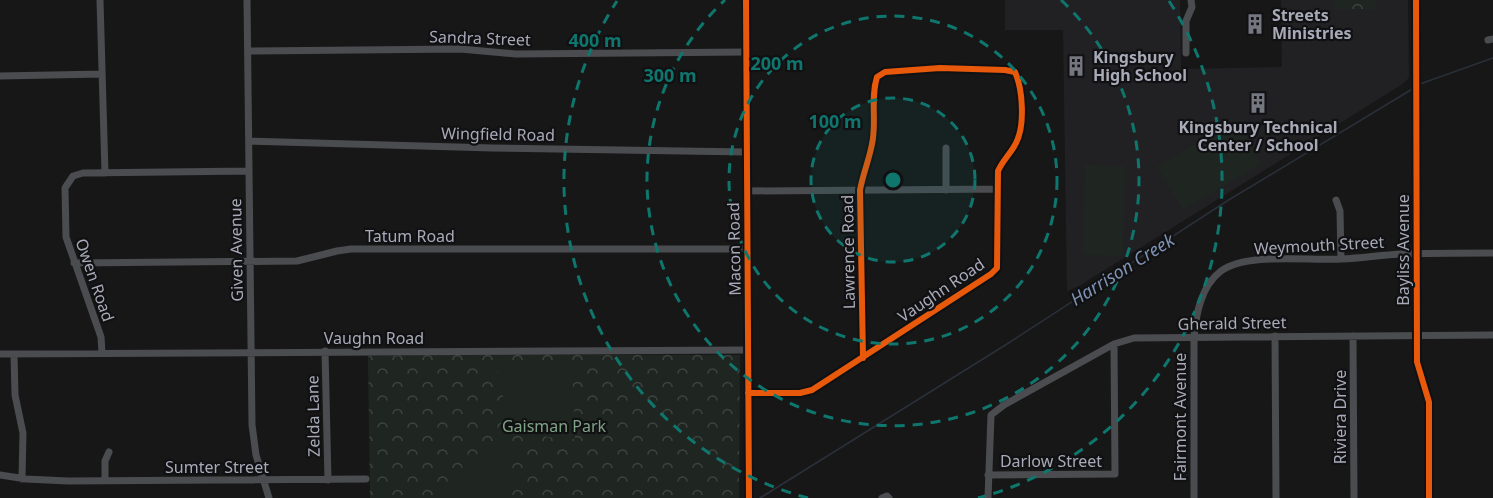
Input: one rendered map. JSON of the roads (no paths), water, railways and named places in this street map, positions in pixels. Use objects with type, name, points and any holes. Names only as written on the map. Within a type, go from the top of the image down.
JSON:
[{"type":"main road","name":"Macon Road","points":[[746,0],[749,498]]},
{"type":"street","points":[[100,0],[105,173],[249,171]]},
{"type":"street","name":"Given Avenue","points":[[247,0],[253,434],[269,498]]},
{"type":"street","points":[[1186,53],[1186,21],[1192,7],[1191,0]]},
{"type":"street","name":"Bayliss Avenue","points":[[1416,0],[1416,335],[1417,362],[1428,402],[1429,498]]},
{"type":"street","name":"Sandra Street","points":[[248,51],[460,49],[516,54],[746,52]]},
{"type":"street","name":"Lawrence Road","points":[[863,358],[860,190],[863,170],[872,144],[873,88],[877,77],[885,72],[940,68],[1015,72]]},
{"type":"street","name":"Vaughn Road","points":[[748,393],[800,393],[812,390],[997,268],[998,171],[1002,161],[1015,146],[1022,132],[1020,84],[1015,72]]},
{"type":"street","points":[[0,76],[102,74]]},
{"type":"street","name":"Wingfield Road","points":[[249,141],[746,152]]},
{"type":"street","points":[[946,148],[946,190]]},
{"type":"street","name":"Owen Road","points":[[102,353],[100,338],[66,233],[65,192],[68,181],[79,173],[105,173]]},
{"type":"street","points":[[747,191],[997,189]]},
{"type":"street","points":[[1336,200],[1340,211],[1341,259]]},
{"type":"street","name":"Tatum Road","points":[[74,263],[297,261],[337,250],[351,249],[747,249]]},
{"type":"street","name":"Weymouth Street","points":[[1194,337],[1196,317],[1205,291],[1220,272],[1237,263],[1254,260],[1493,253]]},
{"type":"street","name":"Gherald Street","points":[[988,475],[991,415],[1004,405],[1114,344],[1134,338],[1493,335]]},
{"type":"street","points":[[1275,336],[1276,498]]},
{"type":"street","name":"Riviera Drive","points":[[1353,336],[1354,498]]},
{"type":"street","name":"Fairmont Avenue","points":[[1194,337],[1194,498]]},
{"type":"street","name":"Darlow Street","points":[[988,475],[1115,474],[1114,344]]},
{"type":"street","name":"Vaughn Road","points":[[0,354],[748,350]]},
{"type":"street","name":"Zelda Lane","points":[[325,351],[328,480]]},
{"type":"street","points":[[14,354],[15,395],[23,433],[22,479]]},
{"type":"street","points":[[105,480],[105,460],[109,452]]},
{"type":"street","name":"Sumter Street","points":[[0,475],[22,479],[68,481],[366,479]]},
{"type":"street","points":[[987,498],[988,475]]},
{"type":"street","points":[[882,498],[887,496],[889,498]]},
{"type":"waterway","name":"Harrison Creek","points":[[1420,84],[1493,58]]},
{"type":"waterway","name":"Harrison Creek","points":[[760,498],[1007,344],[1227,201],[1414,88]]},
{"type":"place","name":"Streets Ministries","points":[[1255,24]]},
{"type":"place","name":"Kingsbury High School","points":[[1076,66]]},
{"type":"place","name":"Kingsbury Technical Center / School","points":[[1258,103]]},
{"type":"park label","name":"Gaisman Park","points":[[554,426]]}]
